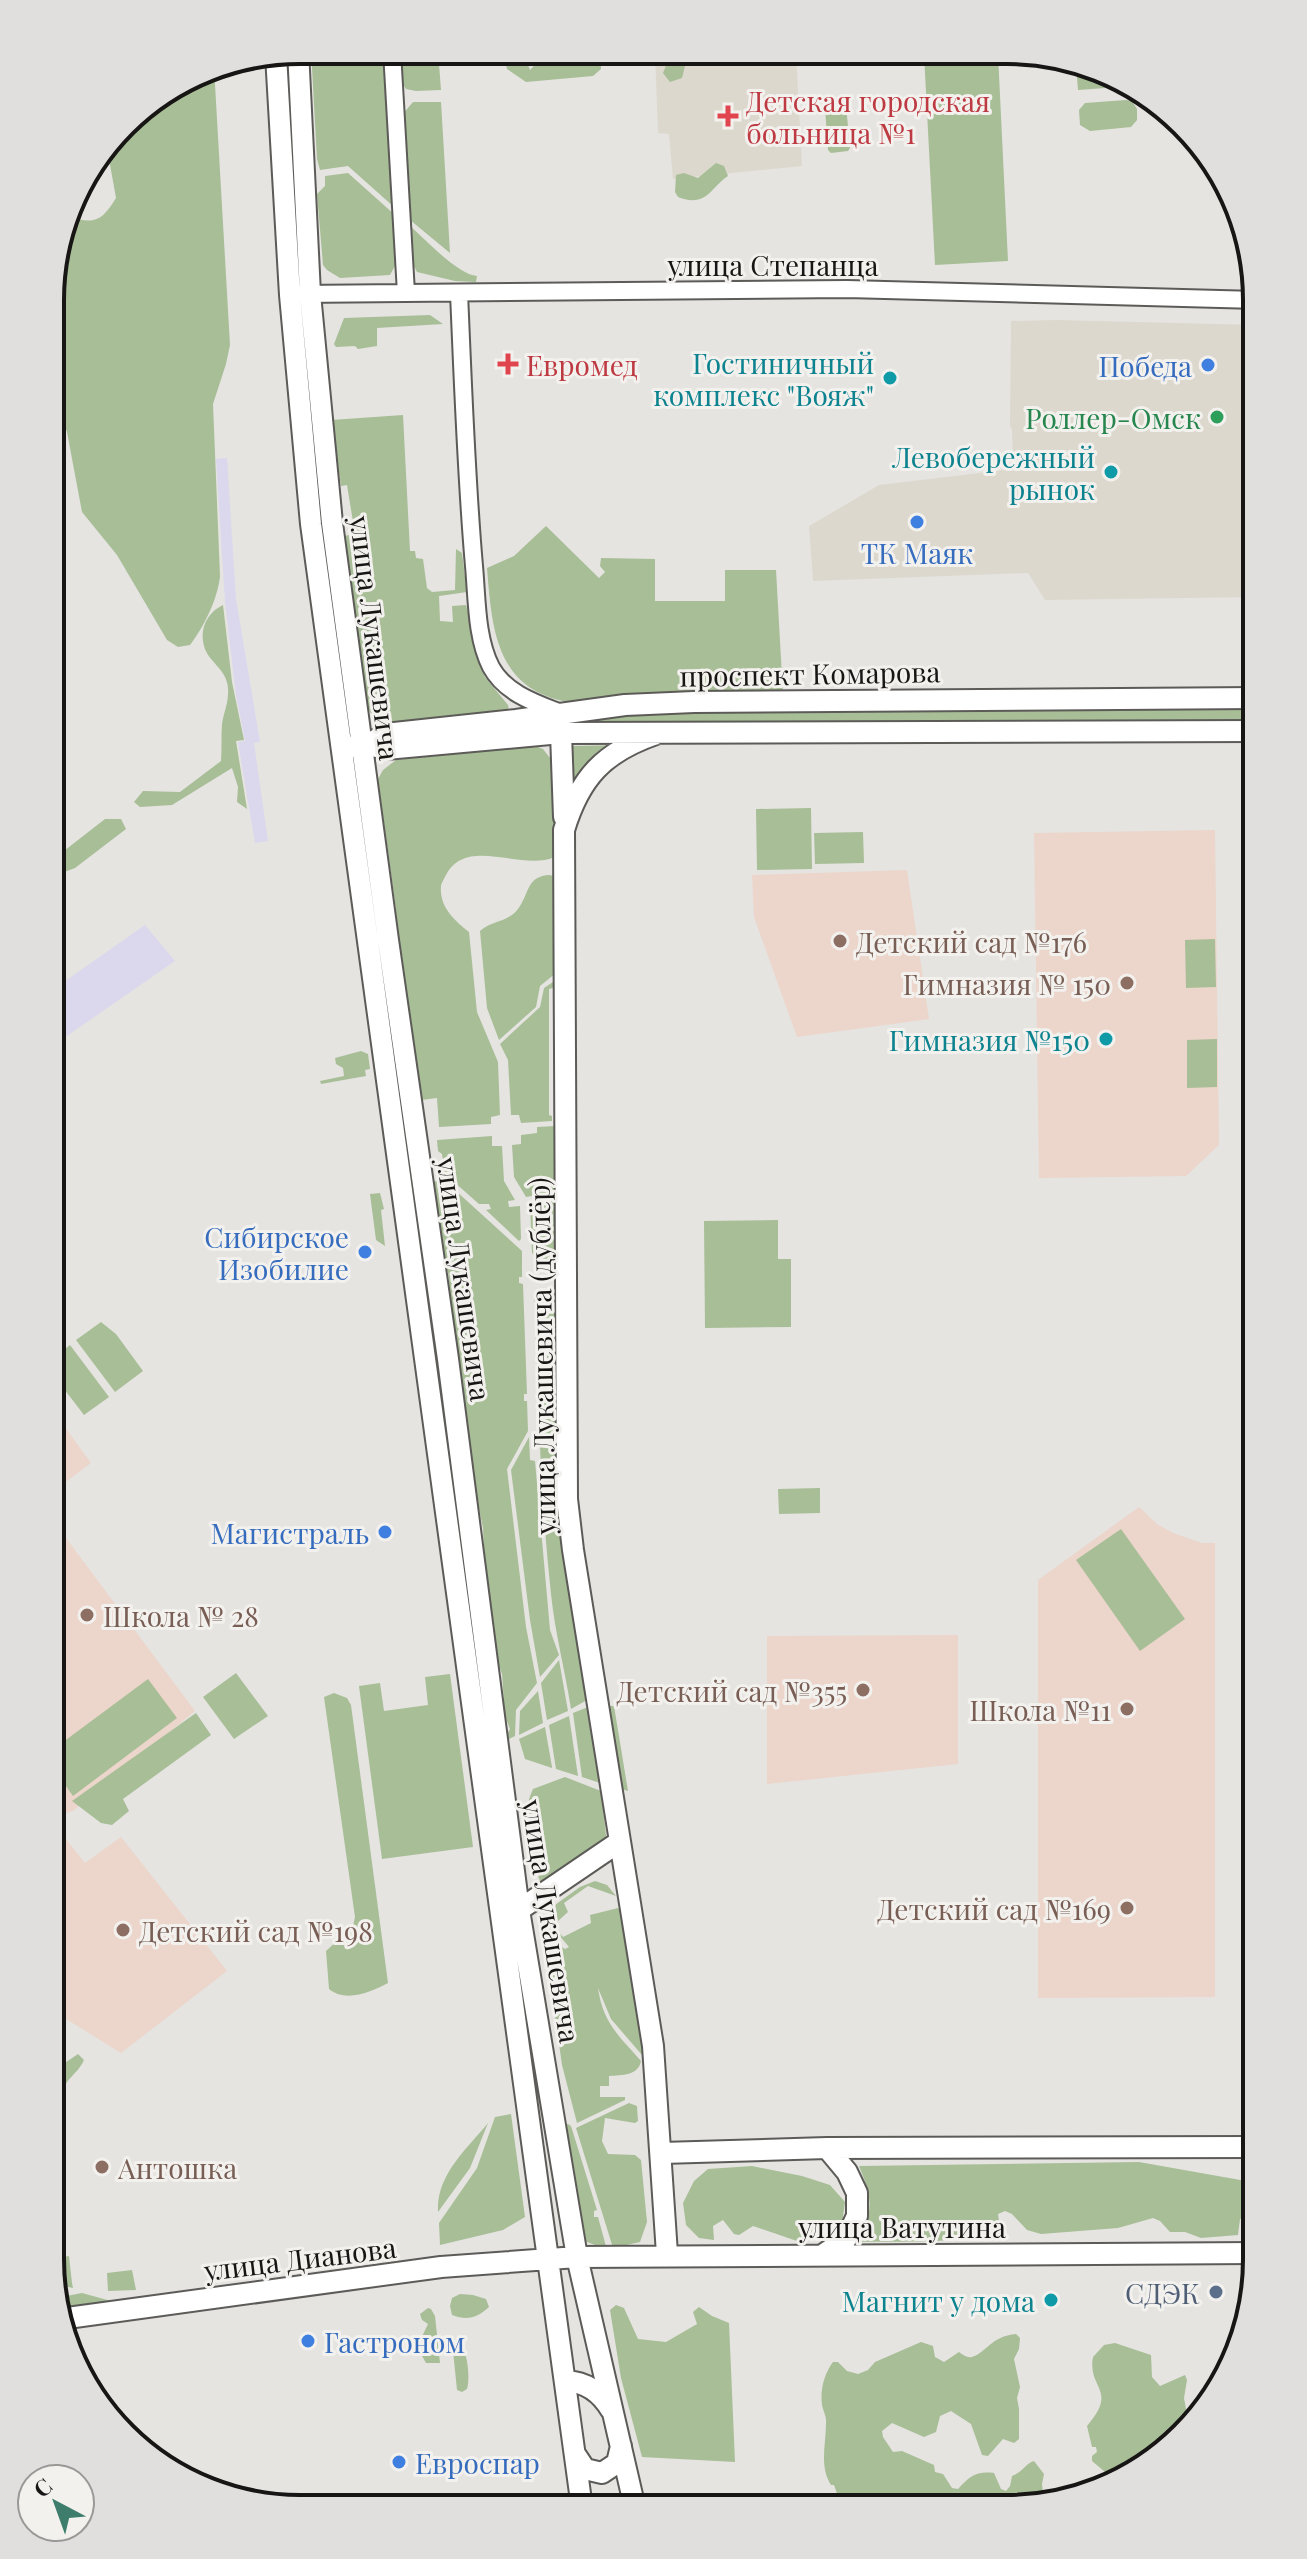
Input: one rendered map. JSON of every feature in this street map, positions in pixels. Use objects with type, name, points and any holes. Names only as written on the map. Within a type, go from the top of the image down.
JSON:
[{"type":"main road","name":"улица Лукашевича","points":[[298,64],[300,294],[311,524],[341,748],[509,1911],[577,2257],[632,2495]]},
{"type":"main road","name":"улица Лукашевича","points":[[277,65],[300,294],[446,1344],[548,2258],[580,2495]]},
{"type":"main road","name":"проспект Комарова","points":[[341,748],[365,745],[386,749],[561,724],[625,705],[1243,698]]},
{"type":"main road","points":[[1171,731],[1179,718],[1179,710],[1172,699]]},
{"type":"main road","points":[[693,735],[684,722],[684,714],[694,702]]},
{"type":"main road","name":"проспект Комарова","points":[[365,745],[385,734],[516,720],[693,735],[1243,731]]},
{"type":"main road","points":[[561,724],[564,830]]},
{"type":"main road","name":"улица Лукашевича (дублёр)","points":[[656,734],[630,743],[606,759],[586,779],[572,803],[564,830],[567,1499],[584,1623],[653,2046],[667,2254]]},
{"type":"main road","points":[[509,1911],[619,1842]]},
{"type":"main road","points":[[662,2153],[827,2148],[1242,2147]]},
{"type":"main road","points":[[824,2254],[846,2239],[857,2216],[857,2193],[847,2172],[827,2148]]},
{"type":"main road","name":"улица Ватутина","points":[[548,2258],[667,2254],[1242,2253]]},
{"type":"main road","name":"улица Дианова","points":[[72,2317],[441,2267],[548,2258]]},
{"type":"main road","points":[[566,2381],[583,2384],[595,2391],[613,2413]]},
{"type":"main road","points":[[575,2454],[585,2469],[602,2473],[617,2463],[621,2446]]},
{"type":"street","points":[[393,64],[406,293]]},
{"type":"street","name":"улица Степанца","points":[[300,294],[847,289],[1243,300]]},
{"type":"street","points":[[459,293],[471,537],[478,610],[491,666],[500,680],[513,691],[561,724]]},
{"type":"street","points":[[513,691],[520,706],[516,720]]},
{"type":"shaded area","name":"Детская городская больница №1","points":[[655,64],[797,64],[802,166],[673,179],[669,134],[658,133]]},
{"type":"shaded area","name":"Левобережный рынок","points":[[1011,321],[1243,325],[1243,597],[1045,600],[1028,573],[813,581],[809,526],[879,485],[1013,469],[1010,426]]},
{"type":"shaded area","points":[[227,458],[236,599],[260,742],[254,743],[268,841],[255,843],[238,742],[245,741],[236,695],[225,601],[216,459]]},
{"type":"shaded area","name":"Гимназия № 150","points":[[1215,830],[1219,1145],[1186,1176],[1039,1178],[1034,833]]},
{"type":"shaded area","name":"Детский сад №176","points":[[907,870],[929,1019],[797,1037],[754,917],[752,875]]},
{"type":"shaded area","points":[[145,925],[175,961],[65,1038],[65,981]]},
{"type":"shaded area","points":[[64,1426],[91,1463],[64,1483]]},
{"type":"shaded area","name":"Школа №11","points":[[1139,1507],[1157,1524],[1173,1533],[1202,1543],[1215,1543],[1215,1997],[1038,1998],[1038,1580]]},
{"type":"shaded area","name":"Школа № 28","points":[[64,1536],[195,1711],[73,1811],[64,1814]]},
{"type":"shaded area","name":"Детский сад №355","points":[[958,1635],[958,1764],[767,1784],[767,1636]]},
{"type":"shaded area","name":"Детский сад №198","points":[[64,1837],[85,1863],[121,1837],[227,1971],[121,2053],[64,2018]]},
{"type":"green space","points":[[312,64],[386,64],[394,207],[348,166],[320,170]]},
{"type":"green space","points":[[400,64],[439,64],[441,90],[406,89],[401,81]]},
{"type":"green space","points":[[506,64],[528,64],[530,70],[536,64],[601,64],[601,69],[593,76],[526,82],[507,69]]},
{"type":"green space","points":[[667,64],[686,64],[682,78],[670,82],[663,73]]},
{"type":"green space","points":[[925,64],[998,64],[1008,261],[935,265]]},
{"type":"green space","points":[[1077,75],[1110,88],[1078,90]]},
{"type":"green space","points":[[215,81],[230,345],[213,404],[220,576],[213,603],[200,630],[190,645],[178,647],[167,640],[117,555],[82,512],[65,426],[65,284],[72,239],[79,219],[96,219],[106,212],[116,198],[109,161],[113,156],[133,133],[169,104]]},
{"type":"green space","points":[[1132,101],[1137,109],[1137,120],[1131,127],[1090,131],[1080,125],[1079,110],[1085,103]]},
{"type":"green space","points":[[413,102],[441,102],[450,253],[410,220],[402,115]]},
{"type":"green space","points":[[844,103],[850,148],[831,153],[828,150],[825,108]]},
{"type":"green space","points":[[716,163],[724,166],[728,176],[707,195],[696,200],[678,197],[675,192],[676,175],[684,173],[698,178]]},
{"type":"green space","points":[[348,173],[395,215],[396,264],[390,275],[340,278],[323,265],[317,194],[325,186],[325,176]]},
{"type":"green space","points":[[409,225],[451,263],[477,276],[476,282],[455,281],[417,272],[413,264]]},
{"type":"green space","points":[[430,315],[443,324],[377,328],[377,346],[358,349],[355,346],[336,347],[334,344],[344,318]]},
{"type":"green space","points":[[403,415],[410,551],[415,551],[416,558],[423,559],[427,588],[432,592],[455,590],[456,549],[462,553],[467,592],[439,596],[440,621],[453,622],[452,606],[466,605],[485,677],[508,705],[509,711],[378,727],[368,708],[344,536],[355,534],[347,485],[341,486],[331,420]]},
{"type":"green space","points":[[546,526],[599,578],[605,572],[600,566],[601,558],[655,559],[655,601],[725,601],[725,570],[776,570],[783,694],[575,703],[549,697],[529,687],[514,673],[496,637],[487,568],[514,556]]},
{"type":"green space","points":[[223,605],[232,682],[244,740],[236,741],[247,809],[237,802],[238,787],[232,768],[172,805],[140,807],[134,802],[143,791],[180,792],[221,761],[222,724],[228,688],[224,676],[206,652],[203,633],[209,616]]},
{"type":"green space","points":[[1243,704],[1243,722],[384,741],[624,711]]},
{"type":"green space","points":[[622,745],[571,790],[568,755],[573,746]]},
{"type":"green space","points":[[535,746],[543,749],[554,763],[555,857],[527,861],[467,857],[455,863],[441,885],[445,907],[469,932],[477,1012],[498,1062],[500,1115],[491,1117],[491,1124],[439,1127],[437,1098],[421,1100],[397,959],[396,910],[378,779],[383,770],[396,760]]},
{"type":"green space","points":[[811,808],[812,869],[757,870],[756,809]]},
{"type":"green space","points":[[105,819],[121,819],[126,829],[75,868],[65,872],[65,850]]},
{"type":"green space","points":[[863,832],[864,863],[815,864],[814,833]]},
{"type":"green space","points":[[550,875],[556,877],[556,973],[540,986],[536,1007],[499,1040],[487,1008],[480,931],[514,914],[532,882]]},
{"type":"green space","points":[[1215,939],[1216,987],[1186,988],[1185,940]]},
{"type":"green space","points":[[556,980],[556,987],[549,989],[549,1115],[552,1121],[521,1123],[519,1115],[511,1115],[508,1060],[500,1044],[540,1007],[544,988]]},
{"type":"green space","points":[[1217,1039],[1217,1087],[1187,1088],[1187,1040]]},
{"type":"green space","points":[[361,1051],[368,1054],[370,1069],[365,1070],[366,1076],[321,1084],[320,1081],[344,1076],[343,1068],[336,1064],[335,1058]]},
{"type":"green space","points":[[556,1126],[557,1192],[526,1197],[514,1177],[512,1145],[521,1144],[521,1135],[537,1133],[537,1127]]},
{"type":"green space","points":[[492,1136],[492,1146],[502,1146],[504,1181],[515,1200],[508,1201],[509,1207],[520,1206],[519,1241],[486,1210],[491,1209],[489,1204],[479,1204],[445,1174],[442,1154],[438,1151],[437,1140]]},
{"type":"green space","points":[[445,1181],[522,1251],[522,1277],[519,1277],[519,1283],[523,1284],[527,1394],[524,1394],[524,1401],[527,1401],[528,1431],[507,1469],[526,1627],[537,1683],[516,1710],[515,1736],[509,1739],[502,1674],[493,1648],[483,1528],[472,1474],[448,1272],[438,1256],[428,1182]]},
{"type":"green space","points":[[380,1193],[384,1209],[381,1210],[385,1246],[376,1240],[370,1194]]},
{"type":"green space","points":[[557,1199],[558,1243],[551,1269],[532,1253],[530,1204]]},
{"type":"green space","points":[[778,1220],[778,1259],[791,1259],[791,1327],[705,1328],[704,1221]]},
{"type":"green space","points":[[534,1293],[551,1297],[558,1325],[587,1700],[571,1709],[547,1557]]},
{"type":"green space","points":[[101,1322],[116,1334],[143,1371],[115,1392],[76,1340]]},
{"type":"green space","points":[[70,1345],[109,1397],[84,1415],[64,1390],[64,1349]]},
{"type":"green space","points":[[529,1437],[530,1460],[535,1461],[550,1630],[559,1655],[540,1677],[511,1470]]},
{"type":"green space","points":[[820,1488],[820,1513],[779,1514],[778,1489]]},
{"type":"green space","points":[[1121,1529],[1185,1619],[1140,1651],[1076,1560]]},
{"type":"green space","points":[[559,1660],[568,1711],[547,1720],[541,1683]]},
{"type":"green space","points":[[236,1673],[268,1716],[234,1739],[203,1697]]},
{"type":"green space","points":[[450,1674],[473,1847],[382,1859],[359,1686],[380,1683],[384,1711],[428,1705],[425,1677]]},
{"type":"green space","points":[[148,1679],[177,1718],[73,1796],[64,1784],[64,1741]]},
{"type":"green space","points":[[538,1691],[543,1723],[519,1735],[520,1711]]},
{"type":"green space","points":[[334,1693],[347,1698],[351,1705],[388,1983],[351,1996],[329,1989],[326,1951],[353,1926],[355,1917],[324,1697]]},
{"type":"green space","points":[[605,1706],[614,1706],[628,1791],[618,1788]]},
{"type":"green space","points":[[588,1707],[600,1783],[582,1777],[573,1713]]},
{"type":"green space","points":[[196,1713],[211,1735],[123,1799],[129,1811],[112,1825],[101,1823],[72,1801]]},
{"type":"green space","points":[[569,1716],[578,1776],[556,1769],[549,1725]]},
{"type":"green space","points":[[545,1727],[552,1768],[525,1759],[519,1739]]},
{"type":"green space","points":[[565,1777],[601,1791],[605,1840],[541,1884],[526,1836],[528,1802],[533,1789]]},
{"type":"green space","points":[[595,1881],[607,1885],[616,1896],[588,1886],[564,1903],[568,1912],[558,1921],[556,1928],[563,1937],[591,1923],[590,1915],[620,1910],[644,2055],[611,2019],[598,1988],[608,2020],[641,2061],[637,2070],[609,2076],[609,2086],[600,2086],[600,2097],[625,2097],[625,2100],[577,2123],[562,2065],[549,1972],[562,1947],[569,1947],[553,1928],[548,1910],[580,1887]]},
{"type":"green space","points":[[78,2054],[84,2060],[64,2088],[64,2063]]},
{"type":"green space","points":[[629,2103],[637,2106],[638,2121],[605,2118],[602,2141],[608,2154],[635,2155],[641,2160],[647,2222],[640,2242],[613,2248],[576,2128]]},
{"type":"green space","points":[[511,2114],[525,2217],[503,2230],[440,2245],[439,2223],[477,2168],[495,2117]]},
{"type":"green space","points":[[488,2123],[470,2168],[438,2212],[447,2175]]},
{"type":"green space","points":[[568,2124],[597,2210],[594,2217],[598,2217],[607,2250],[585,2241],[582,2235],[563,2126]]},
{"type":"green space","points":[[1139,2162],[1242,2180],[1242,2218],[1238,2235],[1201,2238],[1185,2232],[1170,2232],[1153,2218],[1118,2228],[1041,2234],[1027,2230],[1005,2211],[998,2214],[1000,2228],[975,2237],[856,2242],[866,2222],[870,2204],[859,2166]]},
{"type":"green space","points":[[752,2166],[830,2185],[845,2202],[842,2223],[829,2235],[797,2241],[753,2226],[739,2235],[734,2234],[723,2220],[713,2226],[714,2240],[699,2238],[686,2225],[683,2203],[694,2181],[708,2169]]},
{"type":"green space","points":[[69,2256],[73,2288],[66,2286],[64,2257]]},
{"type":"green space","points":[[132,2270],[136,2290],[108,2291],[107,2273]]},
{"type":"green space","points":[[82,2293],[111,2301],[92,2309],[70,2310],[67,2296]]},
{"type":"green space","points":[[460,2294],[486,2299],[489,2307],[472,2317],[452,2315],[452,2298]]},
{"type":"green space","points":[[616,2305],[624,2308],[638,2339],[666,2342],[697,2324],[693,2312],[699,2307],[729,2323],[735,2462],[642,2457],[621,2378],[610,2310]]},
{"type":"green space","points":[[428,2308],[435,2316],[440,2363],[426,2363],[417,2347],[428,2324],[420,2314]]},
{"type":"green space","points":[[1016,2334],[1020,2338],[1014,2359],[1020,2387],[1017,2398],[1019,2439],[1014,2443],[1003,2439],[988,2456],[982,2455],[971,2424],[951,2411],[940,2416],[936,2432],[924,2437],[892,2423],[882,2431],[883,2437],[893,2452],[902,2451],[934,2465],[935,2472],[943,2474],[952,2488],[958,2489],[974,2475],[994,2473],[1001,2489],[1006,2491],[1012,2476],[1034,2461],[1044,2474],[1043,2491],[1007,2495],[838,2495],[827,2478],[824,2463],[826,2421],[822,2405],[825,2377],[833,2362],[858,2374],[868,2370],[875,2362],[921,2342],[933,2346],[935,2357],[944,2362],[959,2352],[967,2357],[977,2355],[1008,2335]]},
{"type":"green space","points":[[1115,2343],[1151,2355],[1152,2377],[1160,2386],[1185,2375],[1187,2380],[1184,2415],[1138,2455],[1105,2473],[1092,2461],[1092,2456],[1097,2452],[1096,2447],[1092,2447],[1087,2426],[1101,2404],[1100,2390],[1092,2368],[1093,2357],[1104,2345]]},
{"type":"green space","points":[[463,2349],[468,2369],[467,2389],[462,2392],[457,2390],[453,2351]]},
{"type":"place","name":"Детская городская больница №1","points":[[728,116]]},
{"type":"place","name":"Евромед","points":[[508,364]]},
{"type":"place","name":"Победа","points":[[1208,365]]},
{"type":"place","name":"Гостиничный комплекс \"Вояж\"","points":[[890,378]]},
{"type":"place","name":"Роллер-Омск","points":[[1217,417]]},
{"type":"place","name":"Левобережный рынок","points":[[1111,472]]},
{"type":"place","name":"ТК Маяк","points":[[917,522]]},
{"type":"place","name":"Детский сад №176","points":[[840,941]]},
{"type":"place","name":"Гимназия № 150","points":[[1127,983]]},
{"type":"place","name":"Гимназия №150","points":[[1106,1039]]},
{"type":"place","name":"Сибирское Изобилие","points":[[365,1252]]},
{"type":"place","name":"Магистраль","points":[[385,1532]]},
{"type":"place","name":"Школа № 28","points":[[87,1615]]},
{"type":"place","name":"Детский сад №355","points":[[863,1690]]},
{"type":"place","name":"Школа №11","points":[[1127,1709]]},
{"type":"place","name":"Детский сад №169","points":[[1127,1908]]},
{"type":"place","name":"Детский сад №198","points":[[123,1930]]},
{"type":"place","name":"Антошка","points":[[102,2167]]},
{"type":"place","name":"СДЭК","points":[[1216,2292]]},
{"type":"place","name":"Магнит у дома","points":[[1051,2300]]},
{"type":"place","name":"Гастроном","points":[[308,2341]]},
{"type":"place","name":"Евроспар","points":[[399,2462]]}]
